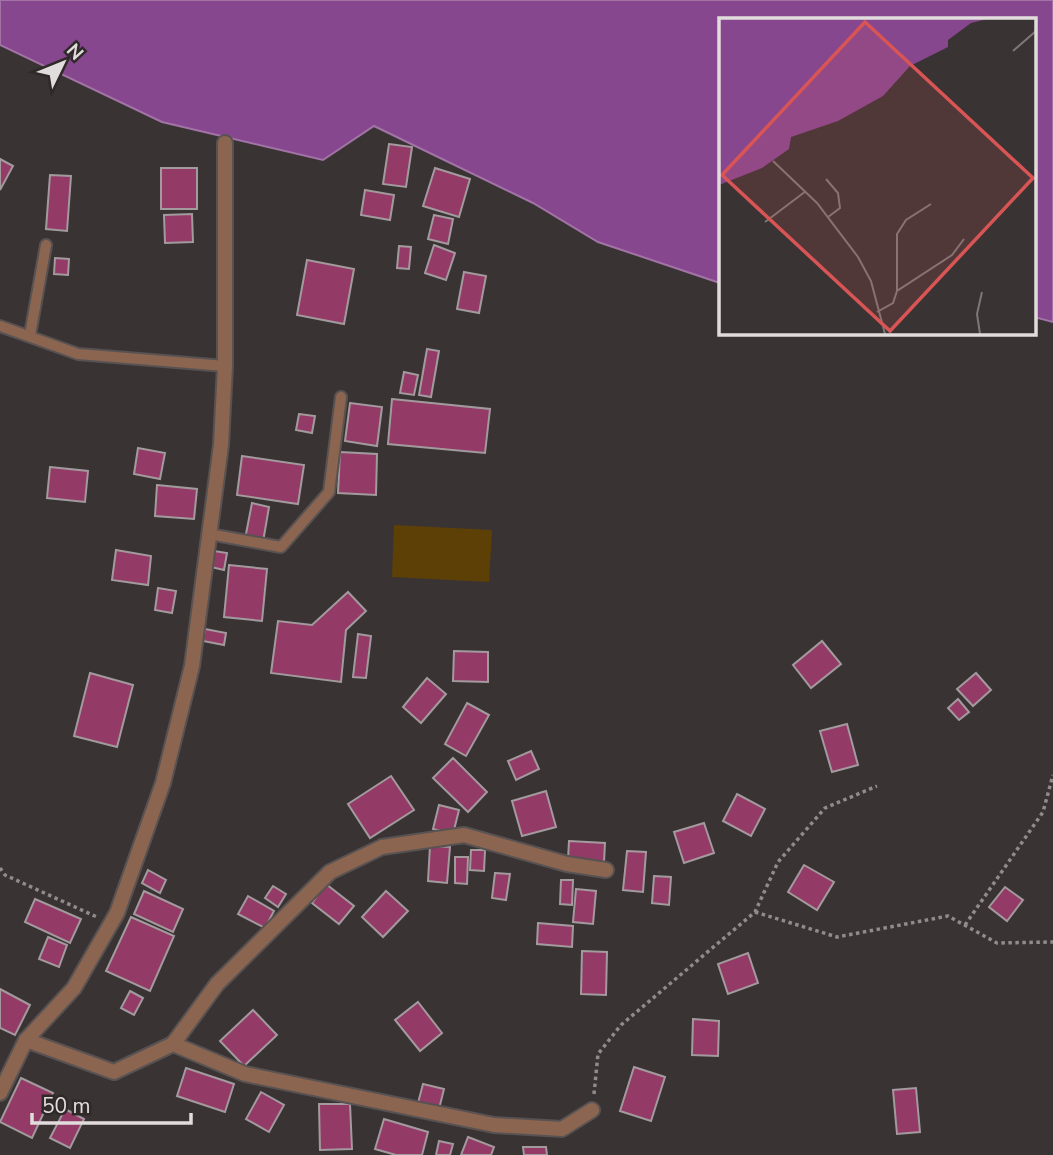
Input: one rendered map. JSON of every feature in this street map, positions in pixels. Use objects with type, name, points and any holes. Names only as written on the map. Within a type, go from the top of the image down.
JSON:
[{"type":"street","points":[[0,1093],[26,1040],[74,988],[111,923],[163,783],[192,666],[221,444],[225,366],[225,143]]},
{"type":"street","points":[[26,1040],[114,1072],[173,1044],[217,984],[330,872],[382,847],[464,835],[567,864],[606,870]]},
{"type":"street","points":[[173,1044],[244,1074],[494,1125],[562,1129],[592,1110]]},
{"type":"lane","points":[[30,335],[46,245]]},
{"type":"lane","points":[[0,326],[78,354],[225,366]]},
{"type":"lane","points":[[209,534],[281,547],[329,492],[341,397]]},
{"type":"path","points":[[965,925],[1043,812],[1053,775]]},
{"type":"path","points":[[592,1110],[598,1054],[621,1025],[755,912],[778,862],[825,808],[877,786]]},
{"type":"path","points":[[0,868],[5,875],[111,923]]},
{"type":"path","points":[[755,912],[837,937],[948,916],[997,943],[1053,943]]},
{"type":"shaded area","points":[[0,0],[1053,0],[1053,322],[1036,318],[1036,18],[719,18],[719,283],[598,242],[533,203],[374,126],[323,160],[162,122],[0,45]]},
{"type":"shaded area","points":[[394,525],[492,530],[489,582],[392,577]]},
{"type":"building","points":[[389,144],[412,147],[406,187],[383,184]]},
{"type":"building","points":[[0,159],[13,166],[0,190]]},
{"type":"building","points":[[161,168],[197,168],[197,209],[161,209]]},
{"type":"building","points":[[435,168],[470,179],[459,217],[423,206]]},
{"type":"building","points":[[50,175],[71,176],[67,231],[46,229]]},
{"type":"building","points":[[365,190],[394,195],[390,220],[361,215]]},
{"type":"building","points":[[192,214],[193,242],[165,243],[164,215]]},
{"type":"building","points":[[434,215],[453,219],[448,244],[428,239]]},
{"type":"building","points":[[434,245],[455,253],[446,280],[425,273]]},
{"type":"building","points":[[399,246],[411,247],[409,269],[397,268]]},
{"type":"building","points":[[55,258],[69,259],[68,275],[54,274]]},
{"type":"building","points":[[307,260],[354,269],[344,324],[297,315]]},
{"type":"building","points":[[464,272],[486,276],[479,313],[457,309]]},
{"type":"building","points":[[427,349],[439,351],[431,397],[419,395]]},
{"type":"building","points":[[404,372],[418,375],[414,395],[400,393]]},
{"type":"building","points":[[392,399],[490,409],[485,453],[388,444]]},
{"type":"building","points":[[350,403],[382,407],[377,446],[345,441]]},
{"type":"building","points":[[299,414],[315,416],[312,433],[296,430]]},
{"type":"building","points":[[138,448],[165,453],[160,479],[134,474]]},
{"type":"building","points":[[340,452],[377,454],[376,495],[338,493]]},
{"type":"building","points":[[242,456],[304,465],[298,504],[237,495]]},
{"type":"building","points":[[50,467],[88,471],[85,502],[47,498]]},
{"type":"building","points":[[157,485],[197,489],[194,519],[155,516]]},
{"type":"building","points":[[252,503],[269,507],[263,542],[245,539]]},
{"type":"building","points":[[116,550],[151,556],[148,585],[112,580]]},
{"type":"building","points":[[214,551],[227,553],[224,570],[211,567]]},
{"type":"building","points":[[229,565],[267,569],[262,621],[224,617]]},
{"type":"building","points":[[158,588],[176,591],[172,613],[155,610]]},
{"type":"building","points":[[348,592],[366,611],[346,630],[341,682],[271,673],[278,621],[312,625]]},
{"type":"building","points":[[205,629],[226,633],[224,645],[203,641]]},
{"type":"building","points":[[358,634],[371,636],[366,678],[353,677]]},
{"type":"building","points":[[822,641],[841,664],[811,688],[793,665]]},
{"type":"building","points":[[454,651],[488,652],[488,682],[453,681]]},
{"type":"building","points":[[90,673],[133,685],[117,747],[74,736]]},
{"type":"building","points":[[976,673],[991,690],[973,706],[957,689]]},
{"type":"building","points":[[427,678],[446,694],[421,723],[403,707]]},
{"type":"building","points":[[958,699],[969,712],[959,720],[948,708]]},
{"type":"building","points":[[467,703],[489,715],[466,756],[445,744]]},
{"type":"building","points":[[847,724],[858,765],[832,772],[820,731]]},
{"type":"building","points":[[531,751],[539,769],[516,780],[508,761]]},
{"type":"building","points":[[453,758],[487,792],[468,812],[433,778]]},
{"type":"building","points":[[391,776],[414,810],[370,838],[348,804]]},
{"type":"building","points":[[546,791],[556,827],[522,836],[512,801]]},
{"type":"building","points":[[737,794],[765,809],[751,836],[723,821]]},
{"type":"building","points":[[439,805],[459,810],[453,834],[433,829]]},
{"type":"building","points":[[704,823],[714,853],[684,863],[674,832]]},
{"type":"building","points":[[569,841],[605,843],[604,862],[568,859]]},
{"type":"building","points":[[430,846],[450,847],[447,883],[428,881]]},
{"type":"building","points":[[471,850],[485,850],[484,871],[470,870]]},
{"type":"building","points":[[627,851],[646,852],[643,892],[623,890]]},
{"type":"building","points":[[455,857],[468,857],[467,884],[455,883]]},
{"type":"building","points":[[804,865],[834,882],[817,910],[788,892]]},
{"type":"building","points":[[148,870],[166,880],[160,893],[142,883]]},
{"type":"building","points":[[495,873],[510,874],[506,900],[492,898]]},
{"type":"building","points":[[654,876],[671,877],[669,905],[652,903]]},
{"type":"building","points":[[561,880],[573,880],[572,905],[560,904]]},
{"type":"building","points":[[326,884],[354,906],[339,924],[312,903]]},
{"type":"building","points":[[273,886],[286,894],[278,907],[265,898]]},
{"type":"building","points":[[1005,887],[1023,900],[1007,921],[989,907]]},
{"type":"building","points":[[576,889],[596,891],[593,924],[573,922]]},
{"type":"building","points":[[144,891],[183,909],[173,932],[134,914]]},
{"type":"building","points":[[386,891],[408,911],[383,937],[362,917]]},
{"type":"building","points":[[248,896],[274,911],[265,928],[238,914]]},
{"type":"building","points":[[35,899],[81,919],[70,943],[25,922]]},
{"type":"building","points":[[131,917],[174,936],[150,991],[106,971]]},
{"type":"building","points":[[538,923],[573,926],[572,947],[537,944]]},
{"type":"building","points":[[48,937],[67,945],[59,967],[39,959]]},
{"type":"building","points":[[582,951],[607,952],[606,995],[581,994]]},
{"type":"building","points":[[748,953],[758,983],[728,994],[718,964]]},
{"type":"building","points":[[0,989],[30,1005],[15,1035],[0,1028]]},
{"type":"building","points":[[130,991],[143,998],[134,1015],[121,1008]]},
{"type":"building","points":[[418,1002],[442,1033],[420,1051],[395,1020]]},
{"type":"building","points":[[253,1010],[277,1035],[244,1066],[220,1041]]},
{"type":"building","points":[[693,1019],[719,1021],[718,1056],[692,1055]]},
{"type":"building","points":[[634,1067],[665,1077],[651,1121],[620,1111]]},
{"type":"building","points":[[186,1068],[234,1084],[225,1112],[177,1096]]},
{"type":"building","points":[[21,1078],[53,1093],[32,1138],[0,1122]]},
{"type":"building","points":[[423,1084],[444,1089],[439,1109],[418,1103]]},
{"type":"building","points":[[916,1088],[920,1132],[897,1134],[893,1090]]},
{"type":"building","points":[[261,1092],[284,1105],[269,1132],[246,1119]]},
{"type":"building","points":[[319,1104],[350,1104],[352,1149],[320,1150]]},
{"type":"building","points":[[65,1109],[84,1119],[70,1148],[50,1138]]},
{"type":"building","points":[[384,1119],[428,1132],[422,1155],[396,1155],[375,1149]]},
{"type":"building","points":[[468,1137],[494,1147],[491,1155],[461,1155]]},
{"type":"building","points":[[439,1141],[453,1144],[450,1155],[436,1155]]},
{"type":"building","points":[[523,1147],[546,1147],[547,1155],[524,1155]]}]
